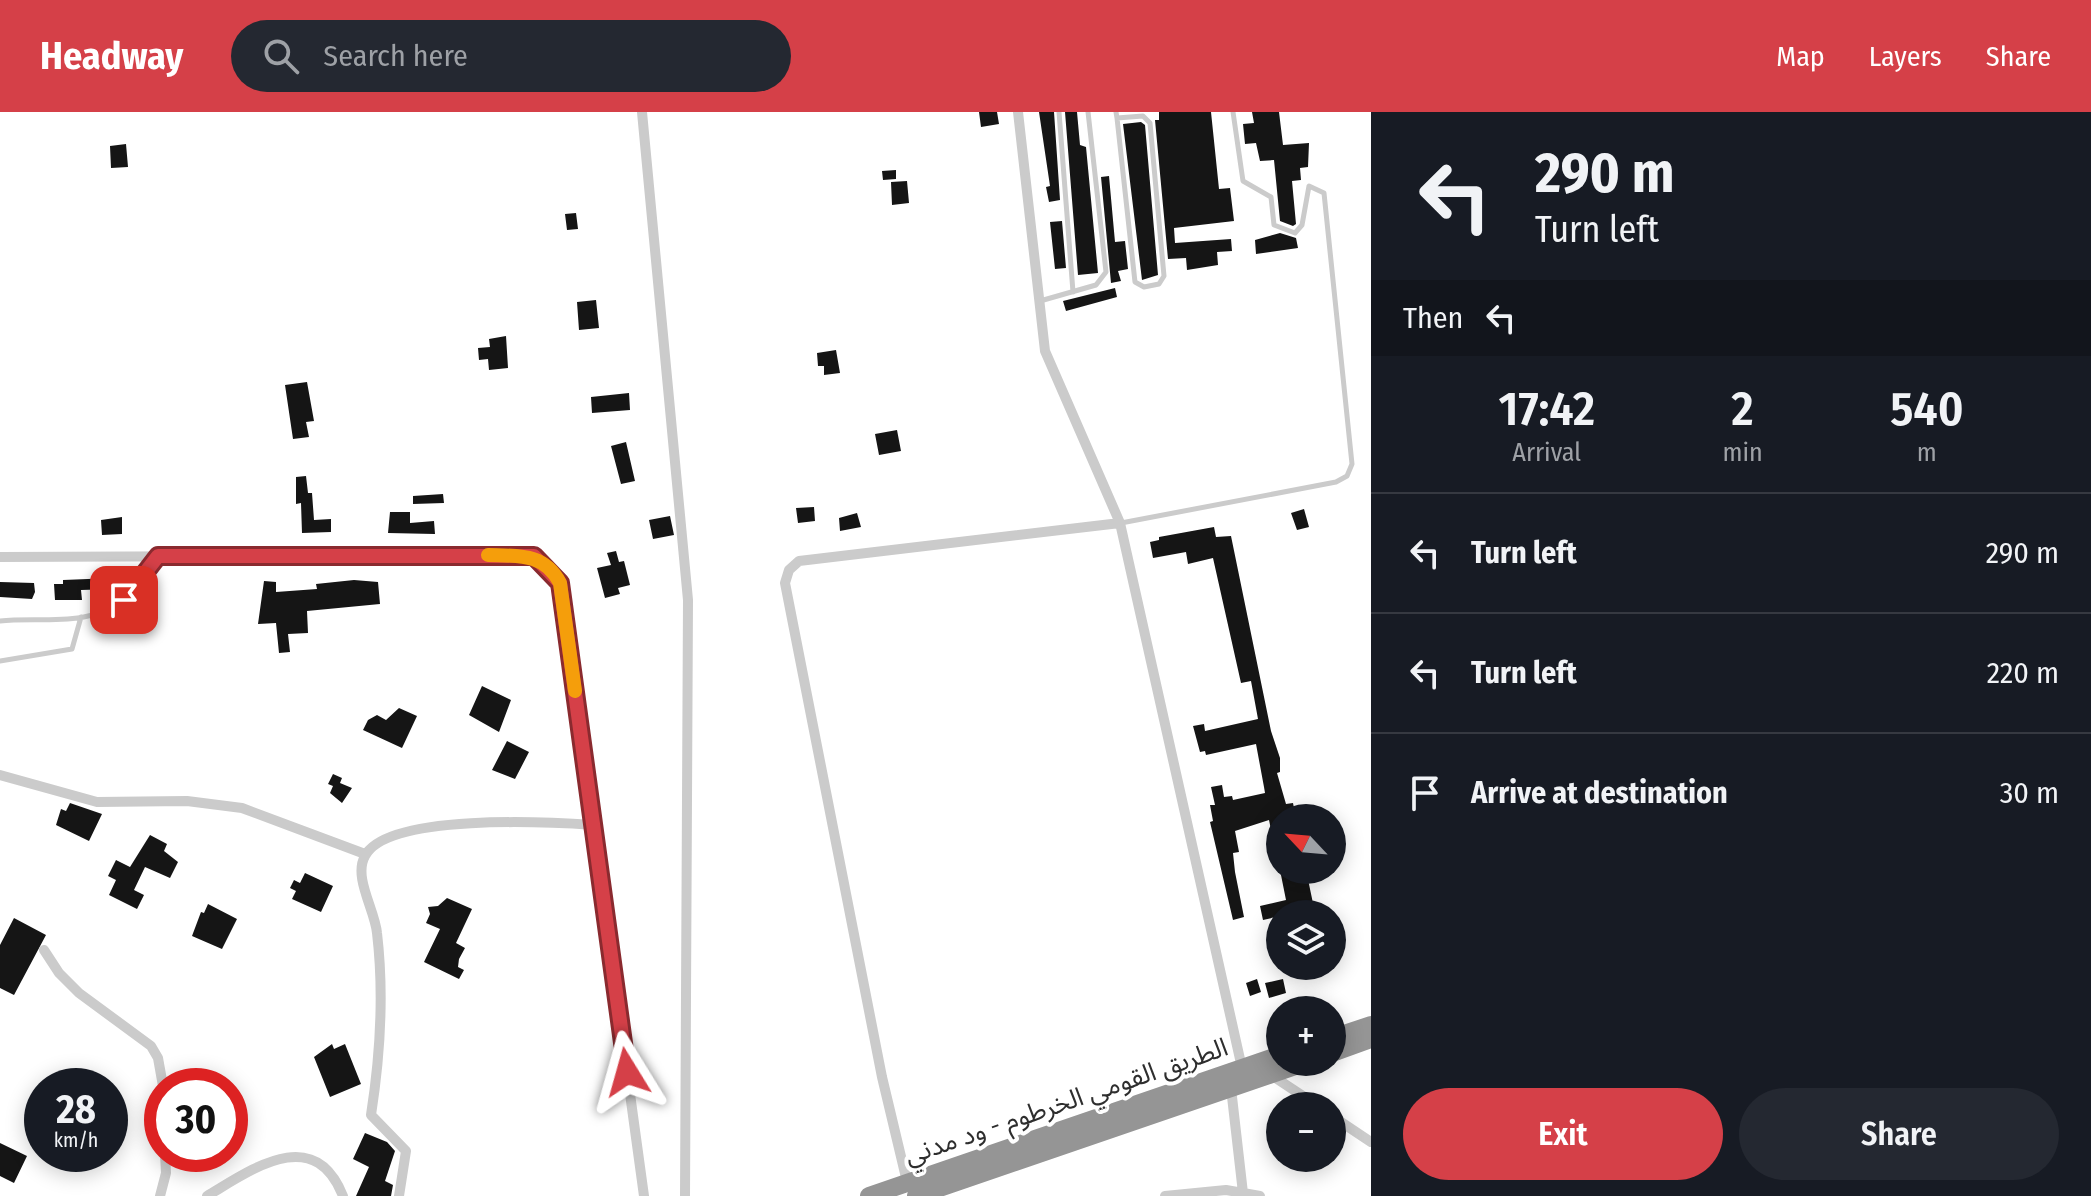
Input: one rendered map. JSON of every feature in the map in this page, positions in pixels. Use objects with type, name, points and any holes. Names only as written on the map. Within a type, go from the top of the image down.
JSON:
[{"type":"highway","points":[[1346,1033],[1371,1025]]},
{"type":"highway","points":[[1346,1048],[1371,1039]]},
{"type":"highway","name":"الطريق القومي الخرطوم - ود مدني","points":[[911,1192],[1266,1060]]},
{"type":"highway","name":"الطريق القومي الخرطوم - ود مدني","points":[[869,1196],[959,1188],[1268,1076]]},
{"type":"street","points":[[642,112],[688,600],[685,1196]]},
{"type":"street","points":[[1018,112],[1038,302],[1051,366],[1120,523],[1242,1068]]},
{"type":"street","points":[[911,1192],[882,1077],[785,583],[789,570],[799,561],[1120,523]]},
{"type":"street","points":[[0,557],[433,554],[534,556],[542,561],[560,583],[644,1196]]},
{"type":"street","points":[[0,775],[97,802],[187,801],[242,808],[365,854]]},
{"type":"street","points":[[399,1196],[406,1151],[371,1115],[378,1057],[379,968],[377,932],[361,867],[365,854],[381,840],[409,832],[491,822],[594,825]]},
{"type":"street","points":[[44,950],[59,973],[79,993],[151,1046],[160,1068]]},
{"type":"street","points":[[1273,1076],[1297,1092]]},
{"type":"street","points":[[1231,1088],[1243,1193]]},
{"type":"street","points":[[1346,1125],[1371,1142]]},
{"type":"street","points":[[207,1196],[261,1164],[293,1155],[330,1173],[343,1196]]},
{"type":"street","points":[[160,1196],[166,1172]]},
{"type":"street","points":[[1165,1196],[1226,1190],[1260,1196]]},
{"type":"lane","points":[[1059,112],[1073,292]]},
{"type":"lane","points":[[1038,302],[1096,285],[1106,272],[1088,112]]},
{"type":"lane","points":[[1120,523],[1336,482],[1347,476],[1352,464],[1324,193],[1309,186],[1302,225],[1295,233],[1274,225],[1271,197],[1243,181],[1233,112]]},
{"type":"lane","points":[[1116,115],[1143,116],[1150,123],[1164,276],[1159,284],[1144,287],[1135,282],[1116,115]]},
{"type":"lane","points":[[0,621],[81,617],[109,610],[124,600],[158,556]]},
{"type":"lane","points":[[0,661],[72,649],[81,617]]},
{"type":"building","points":[[979,112],[997,112],[999,124],[981,127]]},
{"type":"building","points":[[1039,112],[1054,112],[1060,200],[1049,202],[1046,187],[1050,186]]},
{"type":"building","points":[[1065,112],[1077,112],[1080,145],[1086,147],[1098,273],[1078,275]]},
{"type":"building","points":[[1159,112],[1211,112],[1219,189],[1230,188],[1234,221],[1174,228],[1175,243],[1231,239],[1232,251],[1217,252],[1218,265],[1187,270],[1186,258],[1168,259],[1155,120],[1159,120]]},
{"type":"building","points":[[1252,112],[1279,112],[1283,145],[1309,143],[1308,167],[1300,168],[1301,180],[1292,181],[1296,224],[1293,226],[1280,221],[1274,160],[1260,161],[1256,143],[1245,144],[1243,124],[1254,123]]},
{"type":"building","points":[[1141,122],[1145,125],[1158,275],[1142,280],[1123,124]]},
{"type":"building","points":[[126,144],[128,167],[111,168],[110,146]]},
{"type":"building","points":[[896,170],[896,179],[883,180],[882,171]]},
{"type":"building","points":[[1109,176],[1115,242],[1125,241],[1128,269],[1118,271],[1121,281],[1111,283],[1101,177]]},
{"type":"building","points":[[907,181],[909,203],[892,205],[891,182]]},
{"type":"building","points":[[576,213],[578,229],[567,230],[565,214]]},
{"type":"building","points":[[1062,221],[1066,268],[1055,269],[1050,222]]},
{"type":"building","points":[[1280,233],[1296,238],[1298,248],[1256,254],[1255,240]]},
{"type":"building","points":[[1115,288],[1117,297],[1066,311],[1063,301]]},
{"type":"building","points":[[596,300],[599,328],[579,330],[577,302]]},
{"type":"building","points":[[506,336],[508,368],[489,370],[488,359],[479,360],[478,348],[490,347],[489,339]]},
{"type":"building","points":[[836,350],[840,373],[824,375],[824,366],[818,366],[817,353]]},
{"type":"building","points":[[307,382],[314,421],[306,422],[309,437],[293,439],[285,385]]},
{"type":"building","points":[[629,393],[630,410],[592,413],[591,397]]},
{"type":"building","points":[[897,430],[901,451],[879,455],[875,434]]},
{"type":"building","points":[[626,442],[635,481],[621,484],[611,446]]},
{"type":"building","points":[[306,476],[308,493],[312,493],[314,520],[331,519],[331,532],[302,533],[301,503],[296,504],[296,477]]},
{"type":"building","points":[[443,494],[444,503],[413,504],[413,496]]},
{"type":"building","points":[[814,507],[815,521],[798,523],[796,508]]},
{"type":"building","points":[[1304,509],[1309,527],[1297,530],[1291,513]]},
{"type":"building","points":[[390,512],[410,512],[410,523],[434,521],[435,534],[388,533]]},
{"type":"building","points":[[857,513],[861,527],[840,531],[839,518]]},
{"type":"building","points":[[670,516],[674,535],[653,539],[649,520]]},
{"type":"building","points":[[122,517],[122,534],[102,535],[101,520]]},
{"type":"building","points":[[1214,527],[1216,537],[1231,536],[1271,731],[1280,758],[1280,772],[1277,773],[1286,804],[1266,804],[1266,821],[1235,831],[1239,852],[1233,853],[1244,917],[1233,920],[1210,822],[1213,821],[1210,805],[1215,805],[1211,787],[1222,785],[1224,797],[1232,796],[1233,800],[1265,793],[1256,744],[1206,755],[1205,751],[1200,752],[1193,726],[1204,724],[1205,731],[1258,719],[1251,681],[1241,683],[1213,558],[1188,564],[1186,552],[1153,558],[1150,542],[1159,540],[1159,537]]},
{"type":"building","points":[[616,551],[619,562],[624,561],[630,585],[618,588],[620,594],[605,598],[597,568],[611,565],[607,553]]},
{"type":"building","points":[[113,578],[113,589],[81,590],[82,600],[55,600],[54,584],[63,584],[63,580]]},
{"type":"building","points":[[354,580],[378,582],[380,604],[307,611],[308,633],[288,634],[290,652],[279,653],[276,623],[258,624],[264,581],[276,582],[276,592],[317,589],[316,584]]},
{"type":"building","points":[[0,582],[34,583],[35,592],[32,599],[0,597]]},
{"type":"building","points":[[482,686],[511,700],[499,732],[469,715]]},
{"type":"building","points":[[399,708],[417,716],[402,748],[363,730],[368,720],[377,715],[386,720]]},
{"type":"building","points":[[507,741],[529,752],[515,779],[492,770]]},
{"type":"building","points":[[333,774],[342,778],[340,783],[352,788],[342,803],[330,793],[333,786],[328,784]]},
{"type":"building","points":[[70,803],[102,814],[89,841],[56,825],[61,809],[66,811]]},
{"type":"building","points":[[150,835],[167,844],[164,851],[178,862],[170,878],[145,867],[134,890],[144,895],[137,909],[109,895],[116,880],[108,876],[116,860],[130,867]]},
{"type":"building","points":[[305,873],[333,886],[321,912],[292,899],[296,891],[290,888],[294,880],[300,883]]},
{"type":"building","points":[[1283,884],[1309,884],[1312,900],[1286,900]]},
{"type":"building","points":[[447,898],[472,909],[456,943],[465,948],[459,959],[458,967],[464,970],[459,979],[424,962],[440,929],[426,923],[430,914],[428,907],[438,906]]},
{"type":"building","points":[[208,904],[237,919],[222,949],[192,936],[201,912],[204,913]]},
{"type":"building","points":[[1266,905],[1266,919],[1263,920],[1260,906]]},
{"type":"building","points":[[14,918],[46,935],[14,995],[0,988],[0,945]]},
{"type":"building","points":[[1257,979],[1261,992],[1250,996],[1246,983]]},
{"type":"building","points":[[1283,980],[1286,993],[1268,996],[1265,983]]},
{"type":"building","points":[[332,1044],[334,1049],[345,1044],[361,1084],[330,1097],[314,1057]]},
{"type":"building","points":[[365,1133],[387,1142],[395,1151],[385,1181],[393,1185],[391,1196],[356,1196],[369,1167],[353,1159]]},
{"type":"building","points":[[0,1143],[24,1155],[24,1162],[14,1183],[0,1176]]},
{"type":"slow traffic","points":[[488,555],[534,556],[556,575],[560,583],[575,691]]},
{"type":"route","points":[[124,600],[158,556],[433,554],[534,556],[542,561],[560,583],[627,1072]]}]
